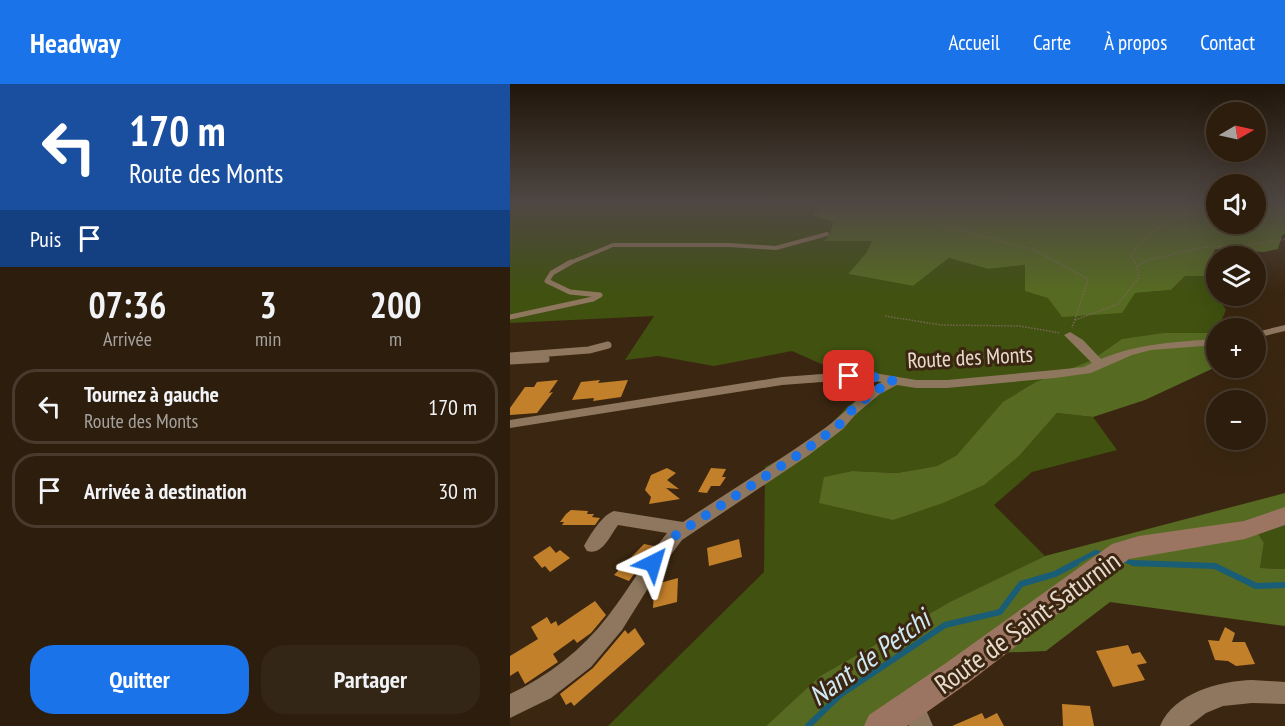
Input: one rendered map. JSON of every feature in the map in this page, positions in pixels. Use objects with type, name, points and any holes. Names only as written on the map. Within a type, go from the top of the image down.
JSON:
[{"type":"street","points":[[1266,333],[1285,328]]},
{"type":"street","points":[[1070,335],[1080,342],[1099,364]]},
{"type":"street","name":"Route des Monts","points":[[510,424],[782,381],[862,375],[894,381],[947,384],[1087,370],[1128,352],[1151,346],[1206,343]]},
{"type":"street","points":[[510,706],[543,690],[583,659],[615,623],[653,563],[676,535],[804,451],[838,426],[851,411],[875,391],[894,381]]},
{"type":"street","name":"Route de Saint-Saturnin","points":[[879,726],[916,715],[1115,556],[1139,546],[1245,530],[1285,516]]},
{"type":"street","points":[[593,546],[614,518],[685,529]]},
{"type":"street","points":[[1172,726],[1184,712],[1211,696],[1249,691],[1285,693]]},
{"type":"lane","points":[[510,317],[593,299],[600,295],[596,292],[587,294],[570,291],[547,281],[552,273],[564,265],[613,245],[729,245],[776,248],[828,234]]},
{"type":"lane","points":[[510,356],[589,350],[608,345]]},
{"type":"lane","points":[[510,361],[546,359]]},
{"type":"path","points":[[885,316],[934,325],[1028,326],[1070,335],[1089,279],[1034,250],[971,233]]},
{"type":"path","points":[[1074,321],[1118,304],[1139,277],[1137,266],[1131,256],[1141,238],[1148,233]]},
{"type":"path","points":[[1137,266],[1151,259],[1209,246],[1234,247],[1285,239]]},
{"type":"green space","points":[[510,233],[830,233],[825,240],[872,241],[866,253],[848,274],[913,286],[949,258],[988,269],[1026,265],[1135,293],[1171,290],[1185,276],[1204,276],[1206,306],[1223,306],[1226,310],[1223,318],[1206,318],[1206,333],[1164,333],[1071,368],[973,439],[957,455],[937,466],[897,473],[852,471],[825,477],[820,503],[1020,455],[1057,413],[1093,417],[1117,450],[1032,472],[994,505],[1045,556],[939,608],[820,676],[766,726],[608,726],[764,572],[765,467],[817,439],[847,407],[880,382],[853,378],[792,351],[714,366],[658,356],[625,360],[654,316],[510,323]]},
{"type":"green space","points":[[830,233],[1285,233],[1282,235],[1278,249],[1266,252],[1266,246],[1206,246],[1204,276],[1185,276],[1171,290],[1135,293],[1122,313],[1062,317],[1048,298],[1025,291],[1025,265],[988,269],[949,258],[913,286],[848,274],[866,253],[872,241],[824,241]]},
{"type":"green space","points":[[1164,333],[1206,333],[1206,372],[1145,400],[1093,417],[1057,413],[1020,455],[984,485],[943,503],[893,520],[819,503],[824,477],[852,471],[897,473],[937,466],[957,455],[1003,402],[1036,382],[1092,360],[1122,339]]},
{"type":"green space","points":[[1285,493],[1285,521],[1257,532],[1264,543],[1260,568],[1285,569],[1285,626],[1110,602],[1046,651],[970,654],[865,726],[766,726],[820,676],[948,603],[1045,556]]},
{"type":"green space","points":[[1285,521],[1285,569],[1260,568],[1264,543],[1257,532]]},
{"type":"building","points":[[558,380],[549,393],[553,392],[537,413],[510,415],[510,408],[525,387],[534,387],[537,382]]},
{"type":"building","points":[[600,380],[598,383],[628,380],[621,397],[593,401],[594,398],[572,400],[581,382]]},
{"type":"building","points":[[667,468],[676,473],[667,480],[679,489],[666,488],[680,499],[649,504],[651,497],[645,490],[651,475]]},
{"type":"building","points":[[711,468],[726,469],[722,477],[726,477],[720,486],[711,486],[707,493],[698,492]]},
{"type":"building","points":[[571,510],[588,511],[587,514],[594,514],[592,517],[600,518],[595,525],[562,525],[564,522],[560,522]]},
{"type":"building","points":[[739,539],[742,557],[709,566],[707,548]]},
{"type":"building","points":[[644,544],[654,546],[629,581],[614,575]]},
{"type":"building","points":[[550,546],[556,553],[560,550],[570,558],[550,572],[545,566],[542,568],[533,557]]},
{"type":"building","points":[[678,578],[677,602],[653,608],[654,590],[660,589],[660,583]]},
{"type":"building","points":[[595,601],[606,615],[591,633],[577,643],[574,639],[553,654],[558,662],[525,684],[518,671],[510,676],[510,656],[538,639],[531,627],[547,617],[551,624],[556,621],[558,626]]},
{"type":"building","points":[[1225,627],[1235,633],[1232,642],[1245,642],[1255,664],[1236,666],[1228,661],[1215,660],[1208,640],[1219,641]]},
{"type":"building","points":[[635,628],[645,644],[574,706],[571,702],[566,705],[560,694],[593,668],[625,630],[628,634]]},
{"type":"building","points":[[1128,645],[1132,654],[1140,652],[1147,663],[1137,665],[1145,680],[1113,687],[1096,651]]},
{"type":"building","points":[[1062,704],[1090,706],[1094,726],[1063,726]]},
{"type":"building","points":[[982,713],[985,719],[997,713],[1004,726],[952,726]]},
{"type":"waterway","name":"Nant de Petchi","points":[[1073,564],[1096,552],[1104,555]]},
{"type":"waterway","name":"Nant de Petchi","points":[[1123,560],[1136,564],[1153,564]]},
{"type":"waterway","name":"Nant de Petchi","points":[[808,726],[840,695],[945,625],[1000,612],[1021,584],[1055,574],[1076,563]]},
{"type":"waterway","name":"Nant de Petchi","points":[[1133,563],[1215,566],[1256,586],[1285,585]]},
{"type":"route","points":[[653,563],[676,535],[725,505],[767,473],[804,451],[838,426],[851,411],[875,391],[894,381],[862,375],[849,376]]}]
